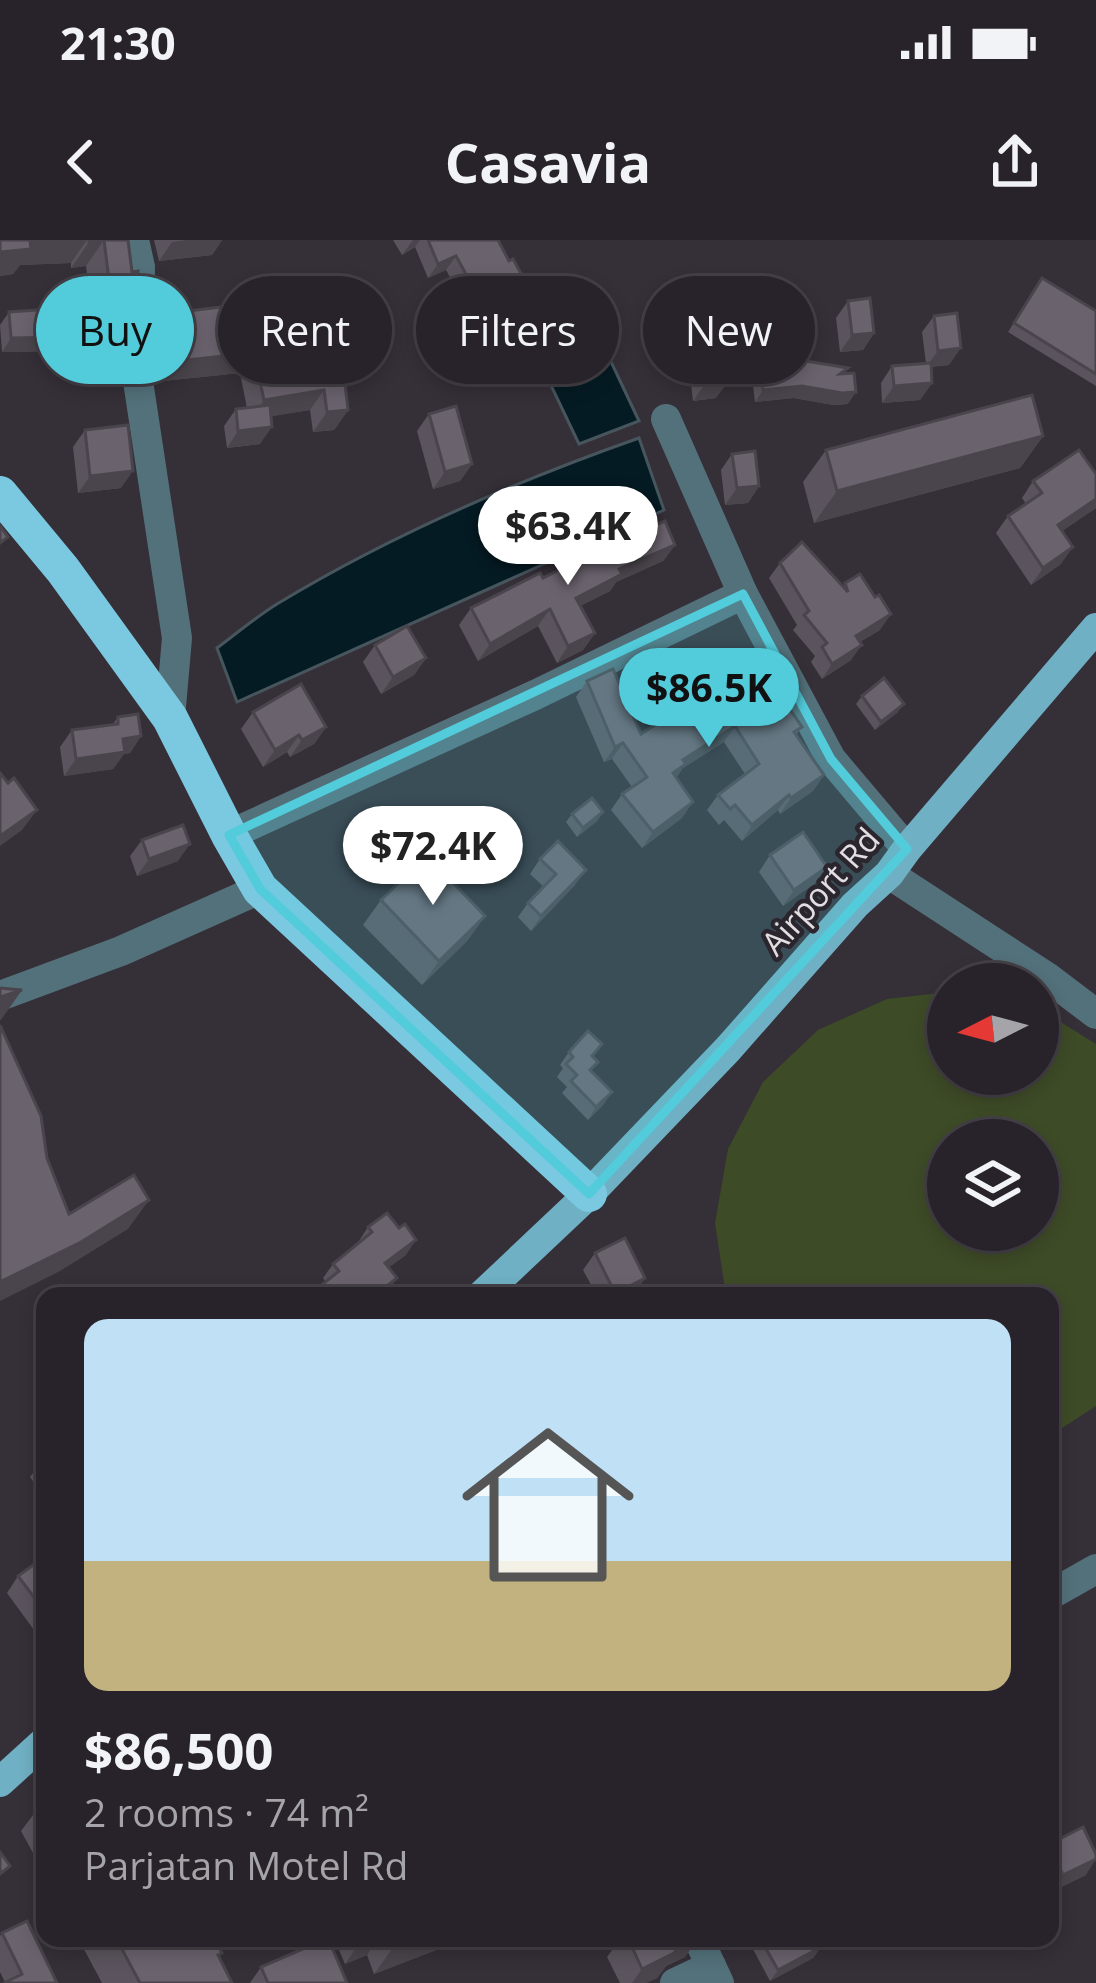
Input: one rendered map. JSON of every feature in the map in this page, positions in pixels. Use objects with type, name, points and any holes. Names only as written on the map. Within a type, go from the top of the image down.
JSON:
[{"type":"highway","points":[[0,494],[63,570],[170,718],[260,889],[589,1194]]},
{"type":"main road","name":"Airport Rd","points":[[496,1287],[728,1049],[898,861],[1096,628]]},
{"type":"main road","points":[[0,1783],[36,1749]]},
{"type":"street","points":[[134,240],[140,267],[138,381],[177,638],[170,718]]},
{"type":"street","points":[[666,419],[743,594],[831,759],[898,861],[1096,1014]]},
{"type":"street","points":[[229,835],[743,594]]},
{"type":"street","points":[[0,996],[121,951],[260,889]]},
{"type":"street","points":[[1059,1590],[1096,1569]]},
{"type":"street","points":[[675,1983],[709,1962]]},
{"type":"highlighted area","points":[[743,594],[831,759],[907,849],[589,1194],[260,889],[229,835]]},
{"type":"green space","points":[[927,994],[927,1095],[1059,1095],[1059,1021],[1096,1044],[1096,1406],[1059,1430],[1059,1287],[725,1287],[715,1223],[728,1149],[763,1082],[818,1030],[887,999]]},
{"type":"water","points":[[619,379],[639,421],[579,444],[550,384],[619,384]]},
{"type":"water","points":[[639,438],[664,510],[237,702],[217,648],[269,609],[364,555],[454,512]]},
{"type":"building","points":[[0,240],[30,240],[31,249],[0,252]]},
{"type":"building","points":[[104,240],[128,240],[132,272],[138,271],[138,276],[108,276]]},
{"type":"building","points":[[428,240],[498,240],[522,276],[467,276],[456,256],[438,264]]},
{"type":"building","points":[[1042,278],[1096,311],[1096,374],[1014,323]]},
{"type":"building","points":[[870,298],[874,333],[852,335],[848,301]]},
{"type":"building","points":[[218,307],[218,357],[194,359],[194,310]]},
{"type":"building","points":[[36,310],[36,338],[11,338],[9,312]]},
{"type":"building","points":[[957,313],[961,348],[938,351],[934,316]]},
{"type":"building","points":[[815,362],[848,368],[840,374],[854,373],[856,392],[802,386],[763,390],[762,384],[815,384]]},
{"type":"building","points":[[931,363],[932,383],[894,386],[892,366]]},
{"type":"building","points":[[261,384],[345,384],[348,410],[327,412],[324,390],[264,400]]},
{"type":"building","points":[[1032,395],[1043,436],[837,491],[826,450]]},
{"type":"building","points":[[270,405],[272,427],[238,431],[236,409]]},
{"type":"building","points":[[456,406],[472,464],[445,472],[429,414]]},
{"type":"building","points":[[128,425],[133,471],[90,476],[85,430]]},
{"type":"building","points":[[1079,450],[1096,474],[1096,499],[1058,525],[1073,547],[1043,568],[1008,516],[1042,493],[1033,481]]},
{"type":"building","points":[[755,451],[759,486],[737,488],[732,454]]},
{"type":"building","points":[[665,521],[675,545],[619,569],[622,574],[576,598],[595,633],[568,646],[550,609],[490,644],[471,608],[540,573],[543,578]]},
{"type":"building","points":[[802,542],[848,592],[845,583],[860,574],[891,614],[856,636],[862,645],[832,664],[822,647],[827,643],[804,615],[809,611],[780,563]]},
{"type":"building","points":[[407,626],[426,658],[393,677],[375,645]]},
{"type":"building","points":[[613,669],[641,734],[705,693],[716,711],[767,679],[802,727],[794,732],[824,775],[752,825],[735,805],[730,809],[718,795],[759,764],[735,726],[683,760],[686,764],[673,773],[693,802],[653,832],[622,794],[647,777],[623,743],[615,747],[587,681]]},
{"type":"building","points":[[884,678],[904,704],[881,722],[862,696]]},
{"type":"building","points":[[301,684],[326,727],[302,740],[299,735],[275,750],[253,712]]},
{"type":"building","points":[[138,714],[141,736],[123,739],[125,752],[76,759],[72,730],[118,724],[118,717]]},
{"type":"building","points":[[0,773],[8,783],[14,778],[37,810],[0,836]]},
{"type":"building","points":[[592,798],[603,812],[583,828],[572,814]]},
{"type":"building","points":[[183,825],[190,844],[149,859],[142,840]]},
{"type":"building","points":[[803,832],[827,867],[794,890],[770,855]]},
{"type":"building","points":[[558,841],[586,870],[541,916],[528,903],[556,874],[540,859]]},
{"type":"building","points":[[427,856],[485,916],[439,961],[381,900]]},
{"type":"building","points":[[0,988],[22,990],[0,997]]},
{"type":"building","points":[[0,1025],[41,1116],[47,1158],[69,1214],[134,1175],[149,1200],[81,1242],[0,1282]]},
{"type":"building","points":[[588,1031],[602,1044],[592,1056],[598,1062],[590,1070],[612,1092],[596,1107],[571,1081],[577,1075],[566,1064],[573,1057],[569,1052]]},
{"type":"building","points":[[387,1213],[399,1228],[405,1224],[416,1240],[385,1263],[397,1278],[386,1287],[319,1287],[339,1271],[333,1264],[372,1232],[368,1227]]},
{"type":"building","points":[[625,1238],[645,1278],[628,1287],[606,1287],[611,1285],[595,1253]]},
{"type":"building","points":[[36,1563],[36,1600],[18,1576]]},
{"type":"building","points":[[1083,1827],[1096,1859],[1063,1875],[1059,1839]]},
{"type":"building","points":[[0,1852],[10,1866],[0,1874]]},
{"type":"building","points":[[27,1921],[57,1983],[4,1983],[22,1974],[2,1933]]},
{"type":"building","points":[[121,1947],[218,1947],[232,1983],[140,1983]]},
{"type":"building","points":[[307,1947],[332,1947],[347,1983],[268,1983],[261,1967]]},
{"type":"building","points":[[632,1947],[678,1947],[674,1953],[642,1969]]},
{"type":"building","points":[[765,1947],[821,1947],[778,1970]]}]
